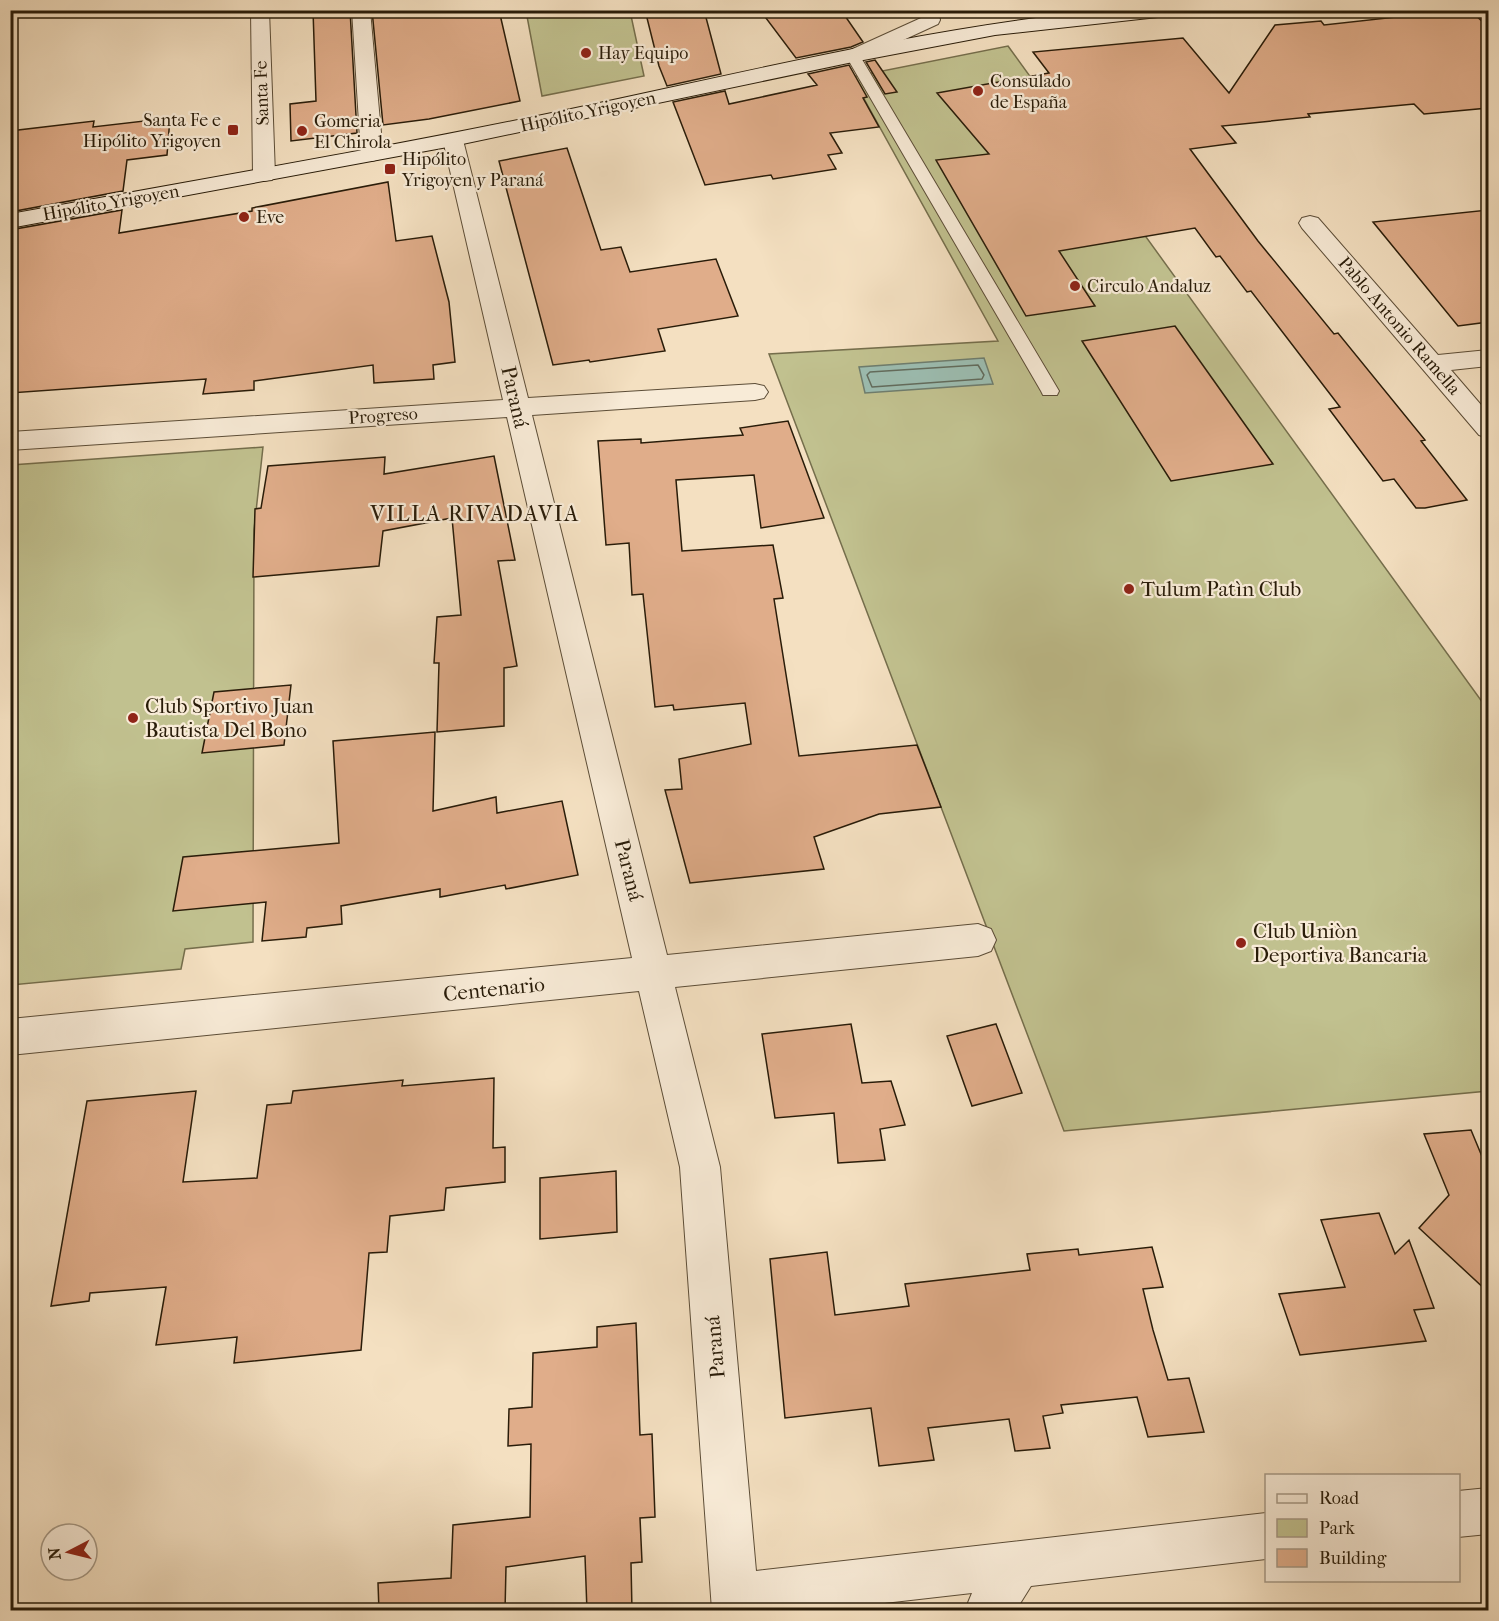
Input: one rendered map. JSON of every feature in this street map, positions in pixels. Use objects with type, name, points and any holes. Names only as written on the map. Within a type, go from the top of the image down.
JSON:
[{"type":"street","name":"Santa Fe","points":[[260,10],[264,175]]},
{"type":"street","points":[[361,10],[372,155]]},
{"type":"street","points":[[853,57],[931,20],[929,10]]},
{"type":"street","name":"Hipólito Yrigoyen","points":[[10,221],[453,140],[853,57],[1029,24],[1167,10]]},
{"type":"street","name":"Paraná","points":[[453,140],[700,1167],[735,1604]]},
{"type":"street","name":"Pablo Antonio Ramella","points":[[1310,223],[1488,429]]},
{"type":"street","points":[[1432,364],[1488,358]]},
{"type":"street","name":"Progreso","points":[[10,441],[755,392]]},
{"type":"street","name":"Centenario","points":[[10,1037],[978,940]]},
{"type":"street","points":[[1460,1514],[1488,1511]]},
{"type":"street","points":[[735,1604],[1018,1564],[1265,1536]]},
{"type":"street","points":[[989,1611],[1018,1564]]},
{"type":"lane","points":[[853,57],[1050,391]]},
{"type":"green space","name":"Hay Equipo","points":[[526,11],[630,11],[644,76],[542,96]]},
{"type":"green space","points":[[1008,46],[1488,710],[1488,1091],[1064,1131],[769,354],[998,341],[852,77]]},
{"type":"green space","name":"Club Sportivo Juan Bautista Del Bono","points":[[263,447],[254,530],[253,942],[185,949],[181,969],[11,985],[11,465]]},
{"type":"water","points":[[984,358],[993,384],[865,393],[859,367]]},
{"type":"building","points":[[313,10],[350,10],[357,133],[291,141],[290,104],[316,101]]},
{"type":"building","points":[[372,10],[499,10],[520,101],[429,119],[383,125]]},
{"type":"building","points":[[645,10],[704,10],[721,74],[667,86],[659,66]]},
{"type":"building","points":[[760,10],[841,10],[863,42],[851,47],[796,58]]},
{"type":"building","points":[[1411,10],[1470,10],[1488,27],[1488,108],[1424,114],[1414,104],[1308,114],[1310,117],[1222,126],[1236,143],[1190,149],[1258,241],[1334,334],[1338,333],[1425,440],[1421,441],[1467,500],[1425,508],[1416,508],[1394,479],[1383,481],[1329,409],[1340,407],[1251,291],[1247,292],[1220,256],[1216,257],[1195,228],[1059,251],[1095,306],[1026,316],[936,160],[989,154],[937,93],[1049,73],[1033,52],[1183,38],[1229,93],[1275,25],[1321,21],[1324,25],[1415,15]]},
{"type":"building","points":[[875,60],[897,92],[885,94],[866,62]]},
{"type":"building","points":[[849,65],[867,97],[863,98],[879,127],[830,133],[842,153],[828,155],[836,169],[773,179],[771,175],[705,185],[673,102],[725,91],[729,104],[817,85],[808,74]]},
{"type":"building","points":[[170,118],[167,155],[127,160],[123,191],[10,212],[10,131],[94,121],[93,127]]},
{"type":"building","points":[[567,148],[601,250],[621,247],[630,272],[716,259],[738,316],[658,329],[665,351],[553,365],[499,161]]},
{"type":"building","points":[[388,182],[396,241],[432,236],[449,302],[455,362],[433,365],[434,379],[374,383],[373,365],[254,381],[254,390],[203,394],[206,379],[10,393],[10,230],[122,210],[119,233],[252,211],[252,208]]},
{"type":"building","points":[[1488,210],[1488,322],[1458,326],[1373,222]]},
{"type":"building","points":[[1175,326],[1273,464],[1171,481],[1082,341]]},
{"type":"building","points":[[788,421],[824,518],[761,528],[754,475],[676,480],[682,551],[773,545],[783,598],[774,599],[799,756],[917,745],[941,807],[879,814],[814,837],[824,869],[690,883],[665,790],[682,789],[679,759],[751,744],[745,703],[674,710],[673,705],[655,707],[643,594],[632,595],[629,543],[606,545],[598,441],[641,439],[641,443],[743,435],[740,428]]},
{"type":"building","points":[[494,456],[515,560],[498,561],[517,666],[504,668],[504,726],[437,732],[439,663],[434,663],[437,617],[461,615],[452,518],[383,531],[379,566],[253,577],[255,509],[261,508],[268,466],[385,457],[384,474]]},
{"type":"building","points":[[291,685],[284,745],[202,753],[214,692]]},
{"type":"building","points":[[435,732],[433,811],[496,797],[497,813],[562,801],[578,875],[506,889],[505,885],[440,897],[440,889],[341,906],[342,924],[307,928],[306,937],[262,941],[266,902],[173,911],[183,857],[339,843],[333,741]]},
{"type":"building","points":[[851,1024],[862,1083],[891,1081],[905,1125],[880,1129],[885,1160],[838,1163],[834,1113],[775,1118],[762,1034]]},
{"type":"building","points":[[996,1024],[1022,1093],[972,1106],[947,1036]]},
{"type":"building","points":[[494,1078],[493,1148],[505,1147],[505,1182],[446,1188],[444,1210],[390,1216],[387,1252],[369,1253],[361,1350],[234,1363],[237,1337],[156,1345],[166,1287],[90,1293],[89,1301],[51,1306],[87,1101],[196,1091],[183,1182],[257,1178],[267,1105],[291,1103],[293,1091],[403,1080],[402,1086]]},
{"type":"building","points":[[1471,1130],[1488,1171],[1488,1292],[1419,1228],[1449,1195],[1424,1134]]},
{"type":"building","points":[[616,1171],[617,1232],[540,1239],[540,1178]]},
{"type":"building","points":[[1379,1213],[1395,1254],[1409,1240],[1434,1308],[1414,1310],[1426,1341],[1300,1355],[1279,1294],[1345,1287],[1321,1220]]},
{"type":"building","points":[[1152,1247],[1163,1287],[1143,1289],[1153,1330],[1168,1380],[1189,1378],[1204,1432],[1148,1437],[1137,1397],[1061,1405],[1063,1413],[1043,1416],[1050,1448],[1015,1451],[1009,1419],[928,1428],[934,1460],[879,1466],[871,1408],[785,1418],[770,1259],[827,1252],[835,1315],[909,1306],[905,1284],[1030,1270],[1027,1254],[1078,1249],[1079,1255]]},
{"type":"building","points":[[636,1323],[640,1435],[652,1434],[655,1517],[640,1518],[642,1562],[631,1563],[632,1611],[587,1611],[585,1556],[506,1567],[505,1611],[379,1611],[378,1583],[451,1578],[453,1525],[530,1517],[531,1444],[508,1446],[509,1409],[532,1407],[533,1353],[597,1347],[597,1327]]},
{"type":"place","name":"Hay Equipo","points":[[586,53]]},
{"type":"place","name":"Consulado de España","points":[[978,91]]},
{"type":"place","name":"Santa Fe e Hipólito Yrigoyen","points":[[233,130]]},
{"type":"place","name":"Gomeria El Chirola","points":[[302,131]]},
{"type":"place","name":"Hipólito Yrigoyen y Paraná","points":[[390,169]]},
{"type":"place","name":"Eve","points":[[244,217]]},
{"type":"place","name":"Circulo Andaluz","points":[[1075,286]]},
{"type":"place","name":"Tulum Patìn Club","points":[[1129,589]]},
{"type":"place","name":"Club Sportivo Juan Bautista Del Bono","points":[[133,718]]},
{"type":"place","name":"Club Uniòn Deportiva Bancaria","points":[[1241,943]]},
{"type":"district","name":"VILLA RIVADAVIA","points":[[475,514]]}]
